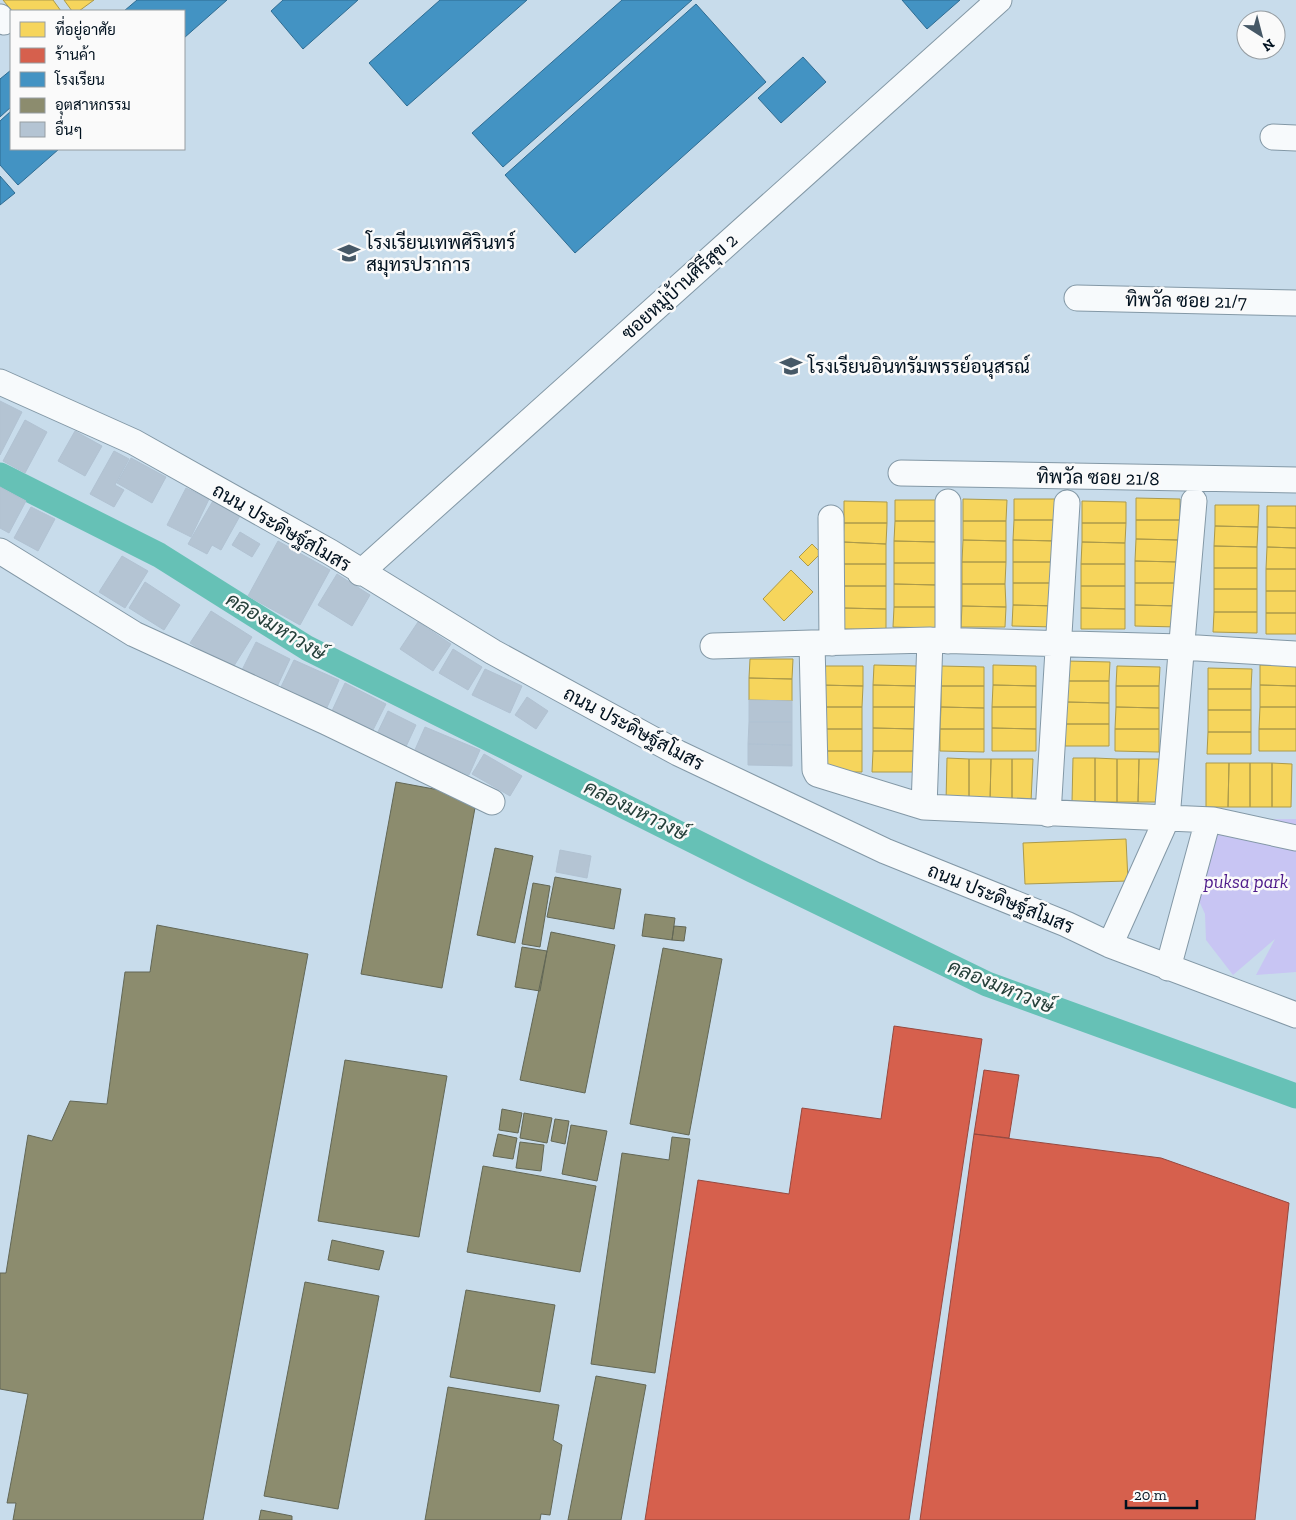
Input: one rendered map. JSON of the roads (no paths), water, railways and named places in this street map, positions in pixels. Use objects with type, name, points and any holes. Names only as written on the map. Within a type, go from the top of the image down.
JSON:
[{"type":"street","name":"ซอยหมู่บ้านศิรีสุข 2","points":[[360,572],[999,0]]},
{"type":"street","name":"ทิพวัล ซอย 21/7","points":[[1077,298],[1296,303]]},
{"type":"street","name":"ถนน ประดิษฐ์สโมสร","points":[[0,382],[134,442],[330,552],[493,652],[678,753],[885,851],[1066,924],[1110,945],[1296,1015]]},
{"type":"street","name":"ทิพวัล ซอย 21/8","points":[[901,473],[1296,480]]},
{"type":"street","points":[[1110,945],[1167,818],[1194,501]]},
{"type":"street","points":[[924,807],[939,641],[948,502]]},
{"type":"street","points":[[1048,814],[1067,503]]},
{"type":"street","points":[[831,518],[815,772],[924,807],[1208,820],[1296,838]]},
{"type":"street","points":[[0,551],[134,634],[326,722],[492,802]]},
{"type":"street","points":[[713,646],[939,641],[1181,647],[1296,654]]},
{"type":"street","points":[[1168,968],[1208,820]]},
{"type":"waterway","name":"คลองมหาวงษ์","points":[[0,475],[159,555],[307,648],[752,870],[987,984],[1296,1096]]},
{"type":"place","name":"โรงเรียนเทพศิรินทร์ สมุทรปราการ","points":[[349,253]]},
{"type":"place","name":"โรงเรียนอินทรัมพรรย์อนุสรณ์","points":[[791,366]]},
{"type":"park label","name":"puksa park","points":[[1246,881]]}]
